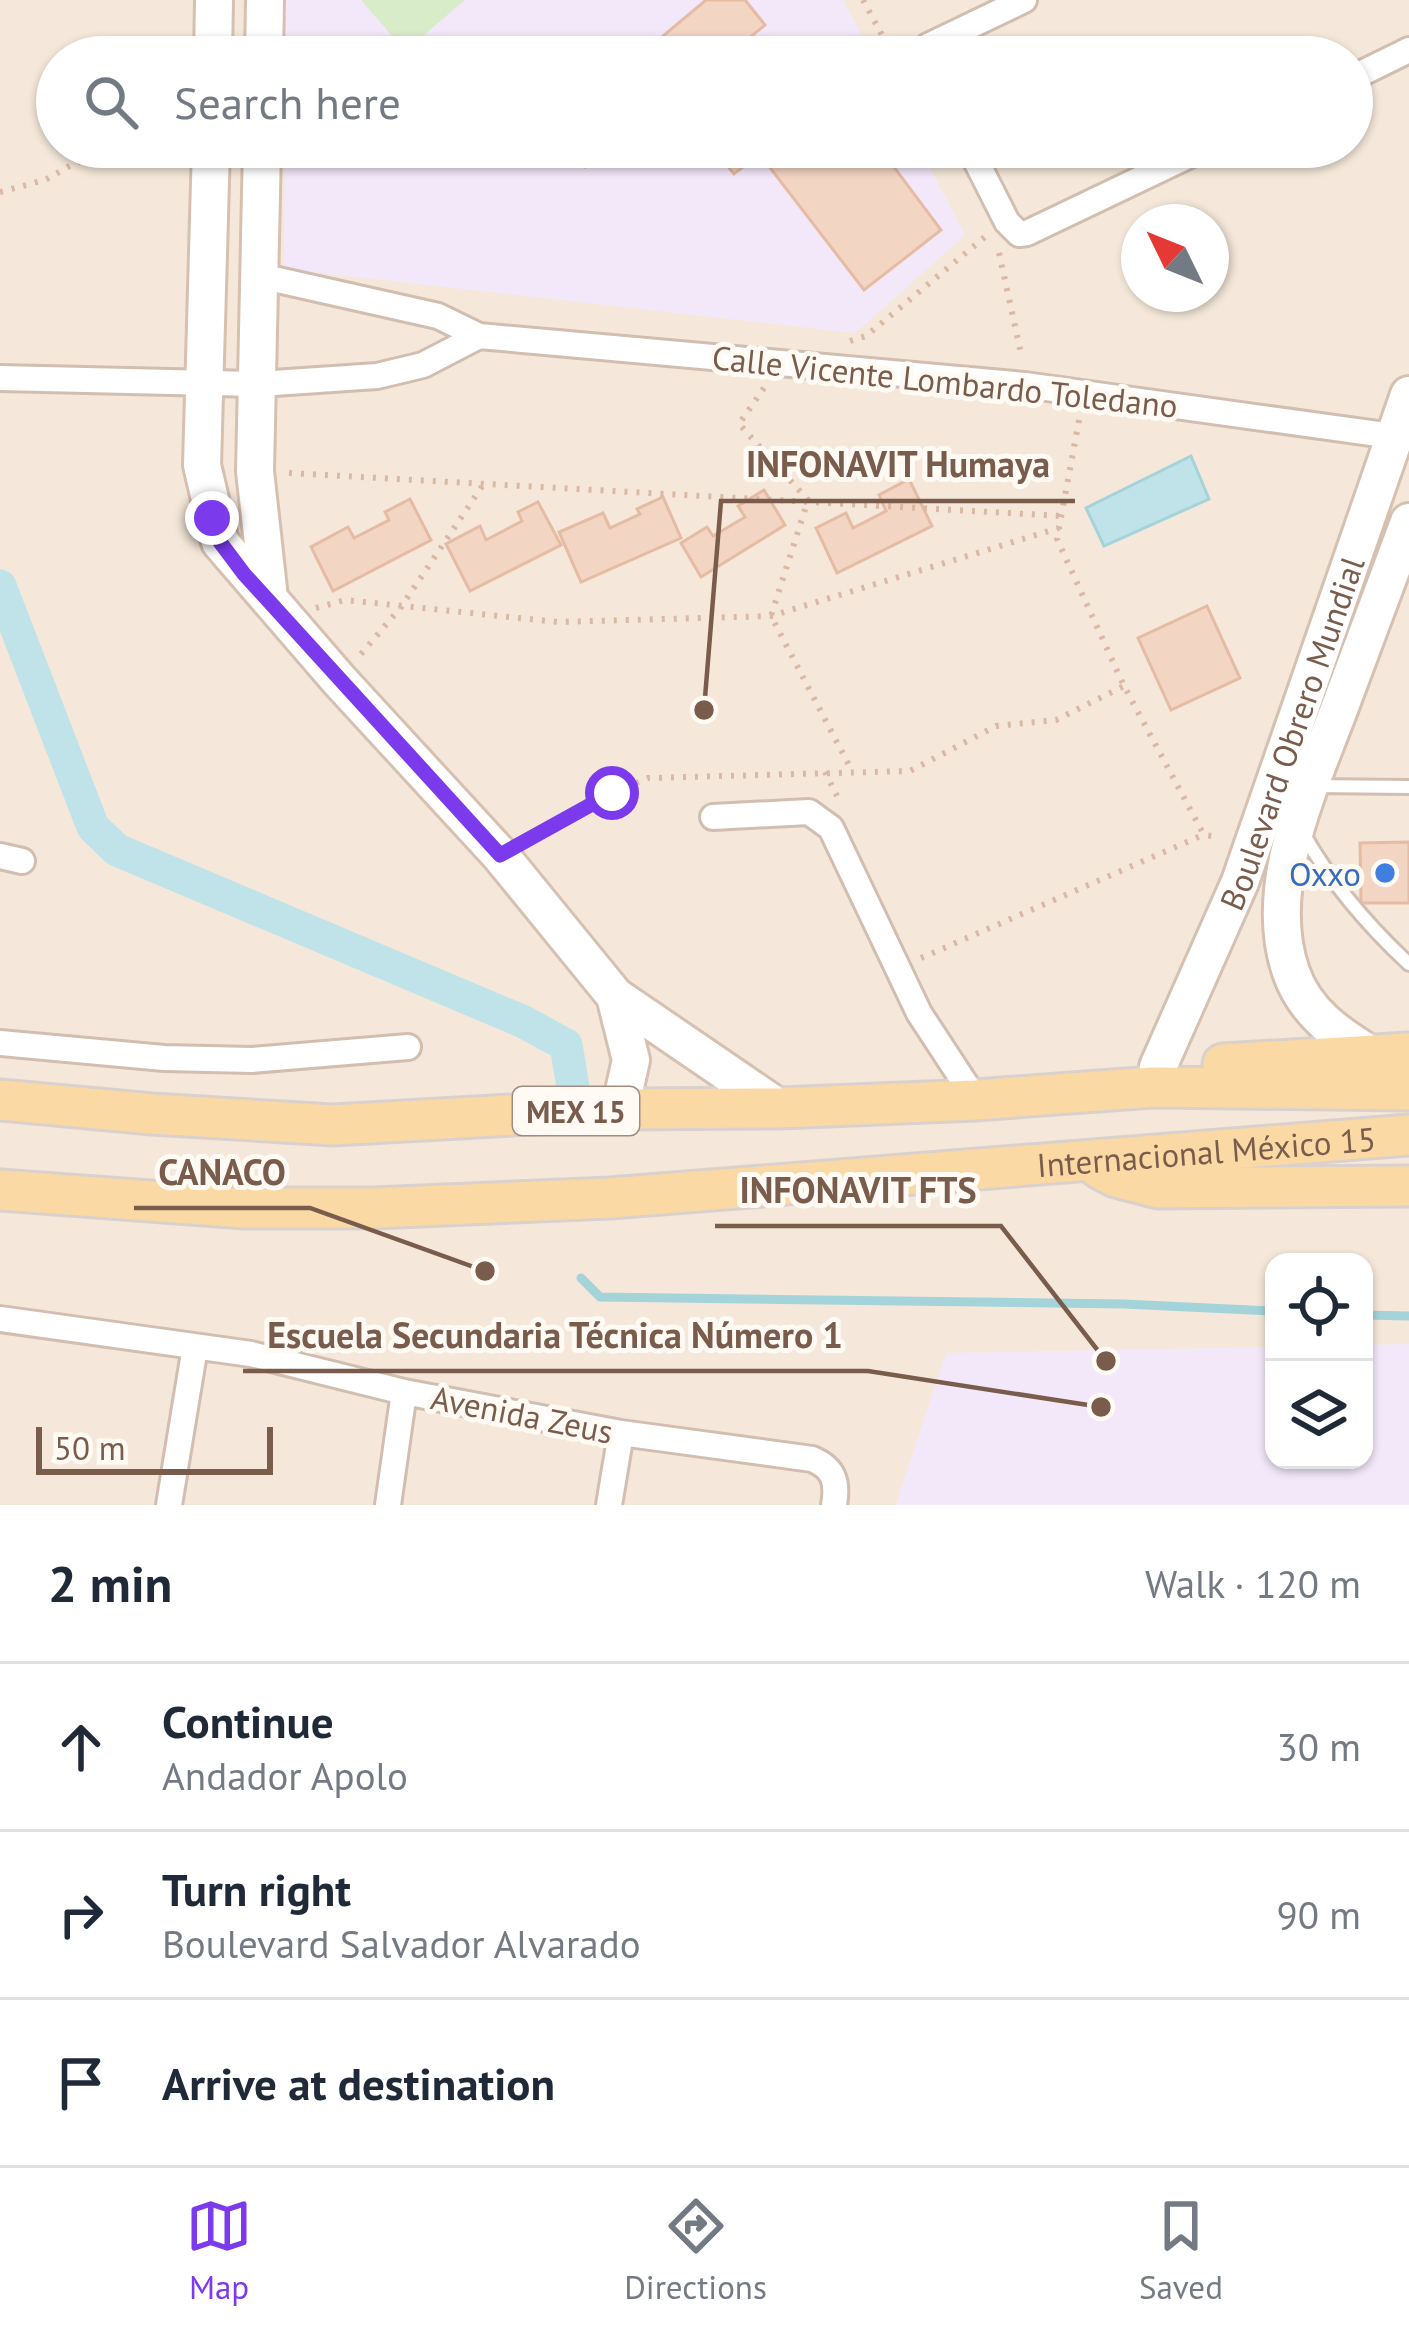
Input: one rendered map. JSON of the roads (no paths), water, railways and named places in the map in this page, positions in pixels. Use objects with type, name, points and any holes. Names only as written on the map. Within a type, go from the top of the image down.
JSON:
[{"type":"main road","points":[[1092,1091],[1112,1075],[1158,1067],[1391,1055]]},
{"type":"main road","name":"Internacional México 15","points":[[0,1100],[333,1125],[620,1109],[976,1100],[1154,1087],[1409,1090]]},
{"type":"main road","name":"Internacional México 15","points":[[0,1190],[245,1208],[374,1208],[610,1198],[1409,1135]]},
{"type":"main road","points":[[1089,1162],[1116,1177],[1158,1188],[1409,1186]]},
{"type":"street","points":[[213,36],[214,0]]},
{"type":"street","points":[[264,36],[265,0]]},
{"type":"street","points":[[949,36],[1024,0]]},
{"type":"street","points":[[1373,68],[1409,50]]},
{"type":"street","points":[[211,168],[202,466],[220,542],[500,855],[615,996],[779,1108]]},
{"type":"street","points":[[262,168],[255,471],[277,608]]},
{"type":"street","points":[[980,168],[1007,223],[1019,234],[1163,168]]},
{"type":"street","name":"Calle Vicente Lombardo Toledano","points":[[260,276],[437,316],[479,336],[1025,385],[1402,437]]},
{"type":"street","points":[[0,378],[259,384],[377,376],[423,365],[479,336]]},
{"type":"street","name":"Boulevard Obrero Mundial","points":[[1158,1067],[1227,917],[1402,437],[1409,395]]},
{"type":"street","name":"Boulevard Obrero Mundial","points":[[1391,1055],[1318,1018],[1292,977],[1284,948],[1283,914],[1297,823],[1409,522]]},
{"type":"street","points":[[713,817],[809,812],[831,828],[919,1013],[976,1100]]},
{"type":"street","points":[[615,996],[631,1060],[620,1109]]},
{"type":"street","points":[[0,1043],[164,1058],[252,1060],[408,1047]]},
{"type":"street","name":"Avenida Zeus","points":[[0,1319],[251,1354],[404,1393],[621,1433],[812,1459],[830,1471],[837,1487],[834,1505]]},
{"type":"street","points":[[169,1505],[195,1347]]},
{"type":"street","points":[[388,1505],[404,1393]]},
{"type":"street","points":[[609,1505],[621,1433]]},
{"type":"lane","points":[[1311,786],[1409,787]]},
{"type":"lane","points":[[1297,823],[1337,887],[1409,964]]},
{"type":"water","points":[[1191,456],[1209,499],[1104,546],[1086,508]]},
{"type":"waterway","points":[[0,586],[93,827],[117,850],[524,1022],[566,1045],[576,1105]]},
{"type":"waterway","points":[[581,1278],[600,1297],[1124,1304],[1265,1311]]},
{"type":"waterway","points":[[1373,1315],[1409,1316]]},
{"type":"place","name":"INFONAVIT Humaya","points":[[704,710]]},
{"type":"place","name":"Oxxo","points":[[1385,873]]},
{"type":"place","name":"CANACO","points":[[485,1271]]},
{"type":"place","name":"INFONAVIT FTS","points":[[1106,1361]]},
{"type":"place","name":"Escuela Secundaria Técnica Número 1","points":[[1101,1407]]}]
